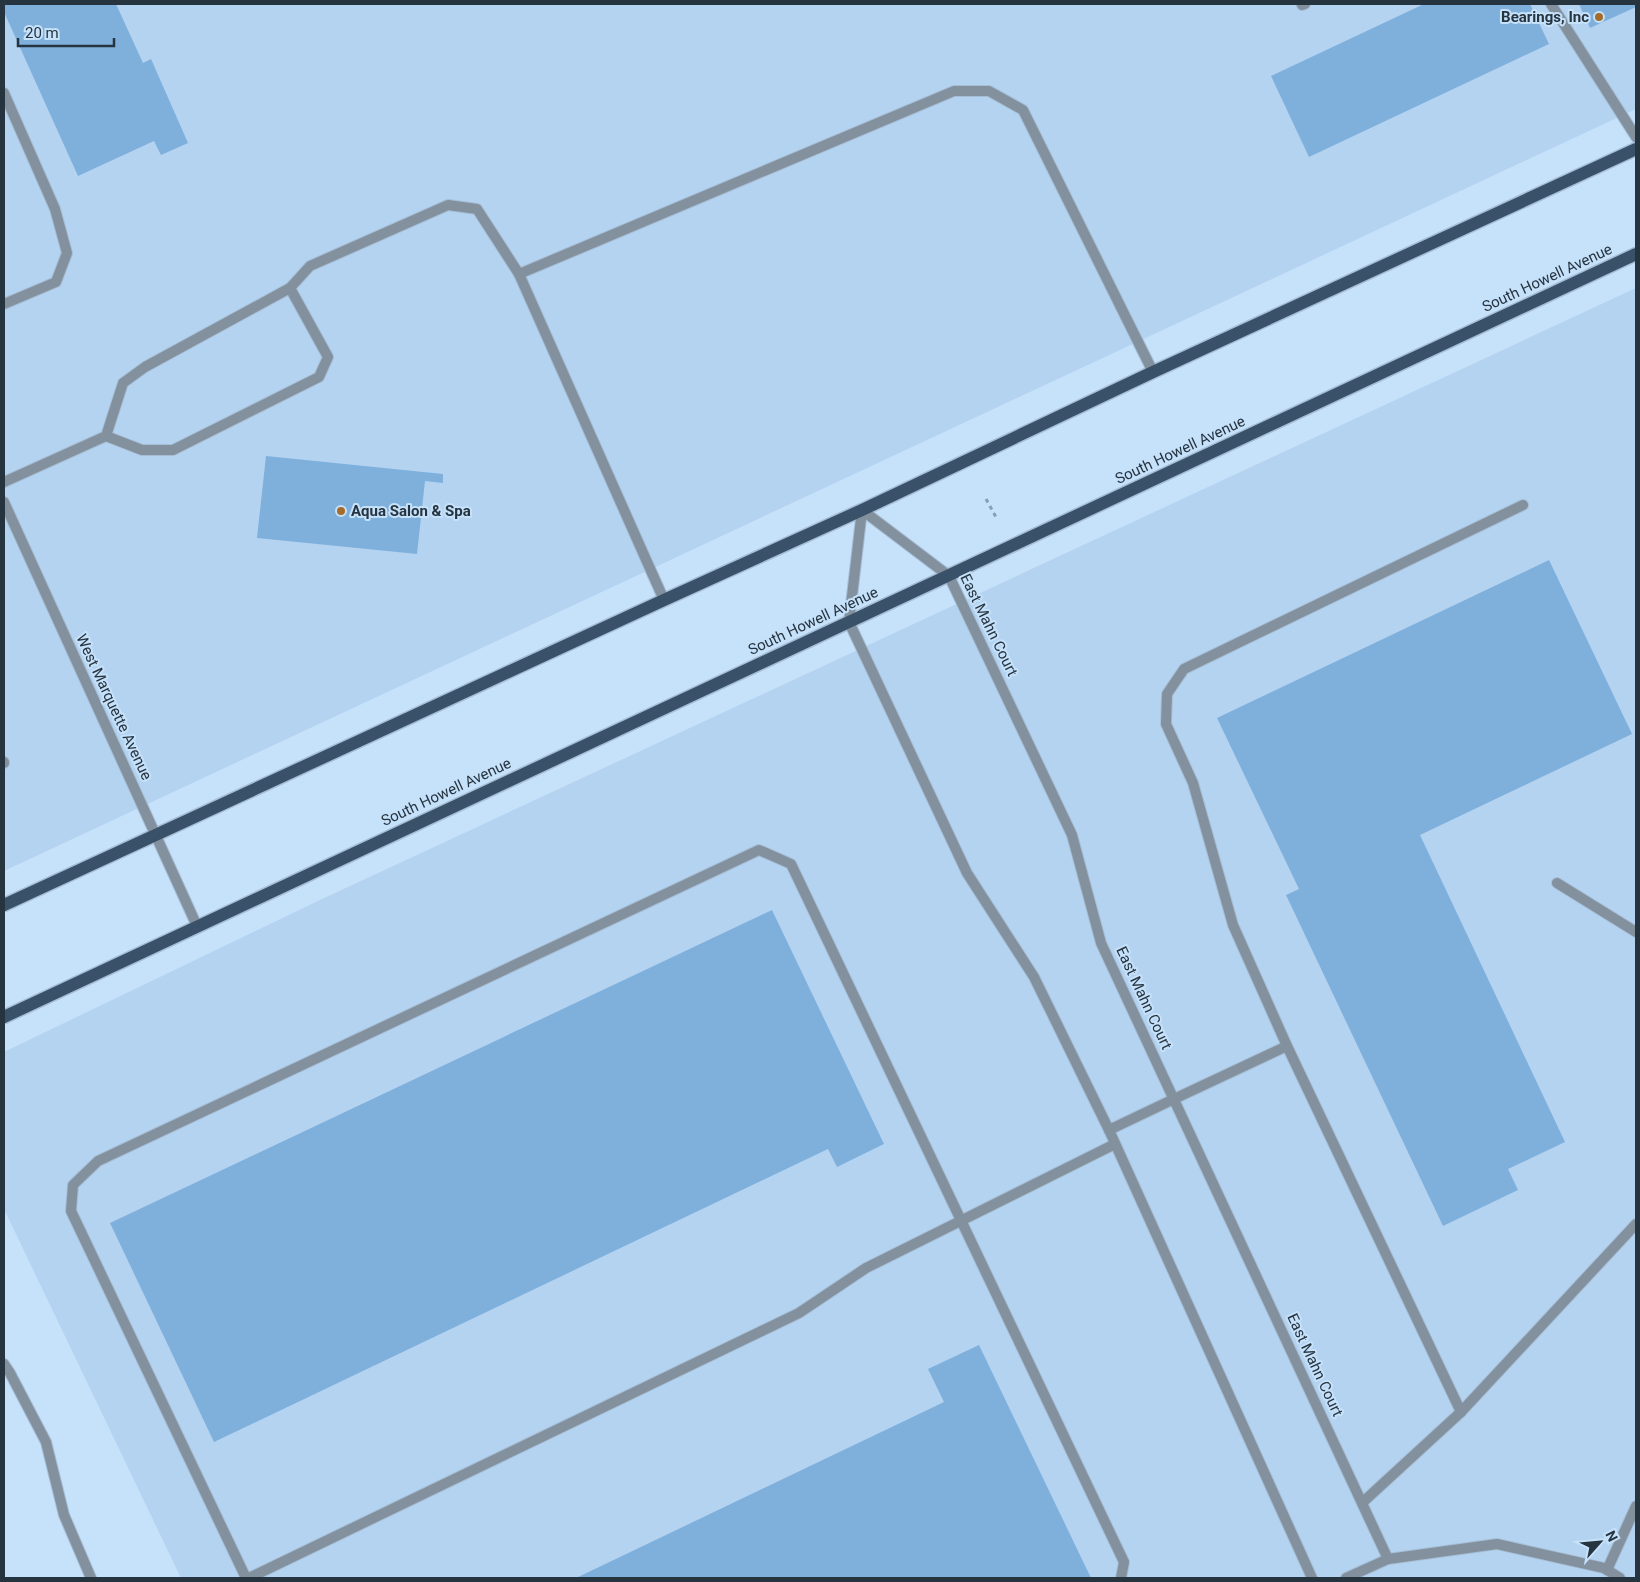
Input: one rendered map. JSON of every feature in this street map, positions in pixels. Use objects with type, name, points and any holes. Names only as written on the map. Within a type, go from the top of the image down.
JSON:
[{"type":"main road","points":[[4,904],[862,510],[1152,372],[1636,149]]},
{"type":"main road","name":"South Howell Avenue","points":[[4,1017],[1636,254]]},
{"type":"street","points":[[1551,4],[1636,138]]},
{"type":"street","points":[[519,274],[954,91],[989,91],[1023,110],[1152,372]]},
{"type":"street","points":[[4,93],[55,209],[67,253],[56,282],[4,304]]},
{"type":"street","points":[[106,436],[123,382],[145,366],[290,288],[310,266],[448,205],[477,209],[519,274],[664,600]]},
{"type":"street","points":[[4,482],[106,436],[142,450],[172,450],[319,377],[328,357],[290,288]]},
{"type":"street","name":"West Marquette Avenue","points":[[4,502],[197,926]]},
{"type":"street","points":[[1461,1412],[1287,1046],[1233,925],[1193,784],[1166,724],[1166,694],[1184,668],[1523,504]]},
{"type":"street","points":[[862,510],[849,622],[967,873],[1034,977],[1109,1130],[1312,1578]]},
{"type":"street","name":"East Mahn Court","points":[[862,510],[949,576],[1072,835],[1101,943],[1388,1559]]},
{"type":"street","points":[[1115,1144],[961,1221],[866,1268],[799,1313],[248,1578],[71,1211],[72,1185],[98,1161],[759,850],[791,864],[961,1221],[1124,1562],[1121,1578]]},
{"type":"street","points":[[1557,883],[1636,932]]},
{"type":"street","points":[[1109,1130],[1287,1046]]},
{"type":"street","points":[[1363,1502],[1461,1412],[1636,1224]]},
{"type":"street","points":[[4,1364],[46,1442],[64,1515],[91,1578]]},
{"type":"street","points":[[1607,1570],[1636,1506]]},
{"type":"street","points":[[1346,1578],[1388,1559],[1497,1544],[1607,1570],[1620,1578]]},
{"type":"path","points":[[986,500],[996,519]]},
{"type":"shaded area","points":[[4,4],[1636,4],[1636,109],[4,871]]},
{"type":"shaded area","points":[[1636,288],[1636,1578],[181,1578],[4,1209],[4,1052],[320,900]]},
{"type":"building","points":[[4,4],[116,4],[143,63],[151,59],[188,143],[161,155],[154,141],[78,176],[4,12]]},
{"type":"building","points":[[1424,4],[1530,4],[1549,44],[1309,157],[1271,76]]},
{"type":"building","name":"Bearings, Inc","points":[[1579,4],[1636,4],[1636,7],[1590,28]]},
{"type":"building","name":"Aqua Salon & Spa","points":[[266,456],[443,474],[443,483],[425,481],[417,554],[257,538]]},
{"type":"building","points":[[1549,560],[1632,734],[1420,835],[1565,1142],[1508,1169],[1518,1190],[1443,1226],[1286,895],[1299,889],[1217,718]]},
{"type":"building","points":[[772,910],[884,1144],[837,1167],[828,1149],[214,1442],[110,1223]]},
{"type":"building","points":[[979,1345],[1091,1578],[576,1578],[944,1402],[928,1369]]},
{"type":"place","name":"Bearings, Inc","points":[[1599,17]]},
{"type":"place","name":"Aqua Salon & Spa","points":[[341,511]]}]
